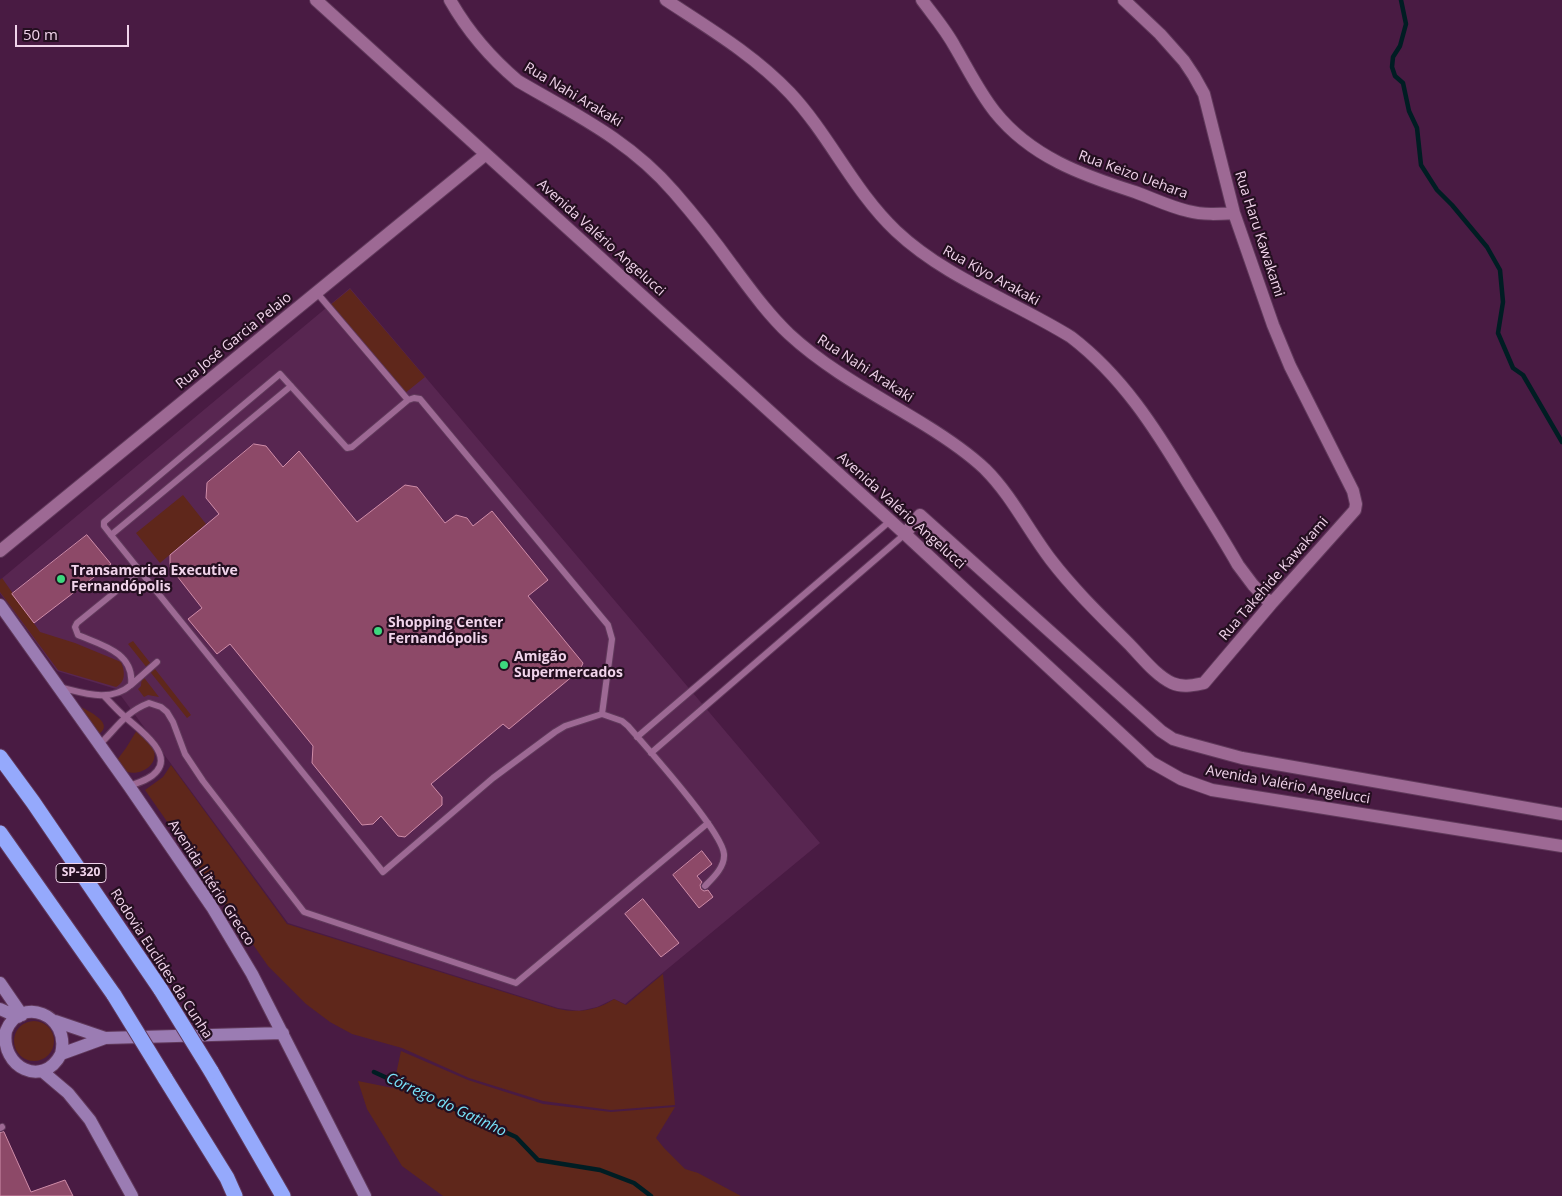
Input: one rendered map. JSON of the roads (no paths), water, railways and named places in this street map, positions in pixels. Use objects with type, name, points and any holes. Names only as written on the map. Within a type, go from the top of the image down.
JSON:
[{"type":"highway","name":"Rodovia Euclides da Cunha","points":[[0,757],[39,810],[161,990],[211,1071],[283,1196]]},
{"type":"highway","name":"SP-320","points":[[0,833],[114,996],[166,1078],[235,1196]]},
{"type":"main road","name":"Avenida Litério Grecco","points":[[0,606],[129,786],[212,907],[284,1033],[365,1196]]},
{"type":"main road","points":[[0,983],[20,1016]]},
{"type":"main road","points":[[0,1009],[20,1016]]},
{"type":"main road","points":[[54,1021],[60,1028],[64,1045],[62,1054],[54,1064],[42,1071],[25,1071],[5,1058],[4,1037],[11,1022],[28,1013],[42,1014],[54,1021],[105,1038]]},
{"type":"main road","points":[[62,1054],[105,1038],[284,1033]]},
{"type":"main road","points":[[42,1071],[68,1093],[90,1120],[132,1196]]},
{"type":"street","name":"Avenida Valério Angelucci","points":[[316,0],[890,521],[1151,762],[1181,779],[1212,790],[1562,846]]},
{"type":"street","name":"Rua Nahi Arakaki","points":[[450,0],[472,32],[505,69],[518,80],[614,137],[658,175],[674,191],[766,310],[788,334],[830,367],[940,434],[984,468],[1003,489],[1050,558],[1071,584],[1154,670],[1173,684],[1188,687],[1204,683]]},
{"type":"street","name":"Rua Kiyo Arakaki","points":[[666,0],[738,47],[777,80],[791,94],[821,132],[865,198],[896,231],[924,256],[1071,337],[1108,370],[1158,432],[1238,565],[1271,604]]},
{"type":"street","name":"Rua Keizo Uehara","points":[[922,0],[951,40],[996,114],[1016,134],[1043,154],[1082,174],[1189,212],[1234,214]]},
{"type":"street","name":"Rua Haru Kawakami","points":[[1124,0],[1160,34],[1184,61],[1204,94],[1234,214],[1273,325],[1290,366],[1353,491]]},
{"type":"street","name":"Rua José Garcia Pelaio","points":[[0,551],[486,154]]},
{"type":"street","name":"Rua Takehide Kawakami","points":[[1204,683],[1355,510],[1356,504],[1353,491]]},
{"type":"street","name":"Avenida Valério Angelucci","points":[[904,534],[920,515],[1161,731],[1173,739],[1242,758],[1562,814]]},
{"type":"lane","points":[[317,293],[408,400]]},
{"type":"lane","points":[[602,714],[612,639],[608,624],[420,399],[408,400],[352,447],[347,448],[279,374],[104,521],[104,526],[111,535],[384,872],[493,778],[547,738],[565,726],[602,714],[622,721],[637,736],[708,823],[721,842],[724,855],[723,864],[705,886]]},
{"type":"lane","points":[[111,535],[291,386]]},
{"type":"lane","points":[[637,736],[890,521]]},
{"type":"lane","points":[[650,753],[904,534]]},
{"type":"lane","points":[[131,685],[130,671],[122,656],[110,648],[78,635],[75,627],[77,623],[141,572]]},
{"type":"lane","points":[[58,686],[81,693],[104,696],[115,695],[124,692],[157,662]]},
{"type":"lane","points":[[104,696],[125,717],[142,730],[160,753],[161,763],[157,771],[153,775],[129,786]]},
{"type":"lane","points":[[99,745],[125,717],[141,706],[149,703],[161,707],[167,712],[173,722],[184,754],[304,912],[516,983],[708,823]]},
{"type":"waterway","points":[[1401,0],[1406,24],[1400,46],[1393,57],[1392,67],[1395,76],[1403,83],[1409,111],[1417,128],[1421,165],[1437,190],[1487,247],[1500,270],[1503,302],[1498,333],[1513,368],[1523,375],[1562,442]]},
{"type":"waterway","name":"Córrego do Gatinho","points":[[374,1072],[516,1137],[538,1160],[600,1170],[634,1183],[651,1196]]},
{"type":"place","name":"Transamerica Executive Fernandópolis","points":[[61,579]]},
{"type":"place","name":"Shopping Center Fernandópolis","points":[[378,631]]},
{"type":"place","name":"Amigão Supermercados","points":[[504,665]]}]
